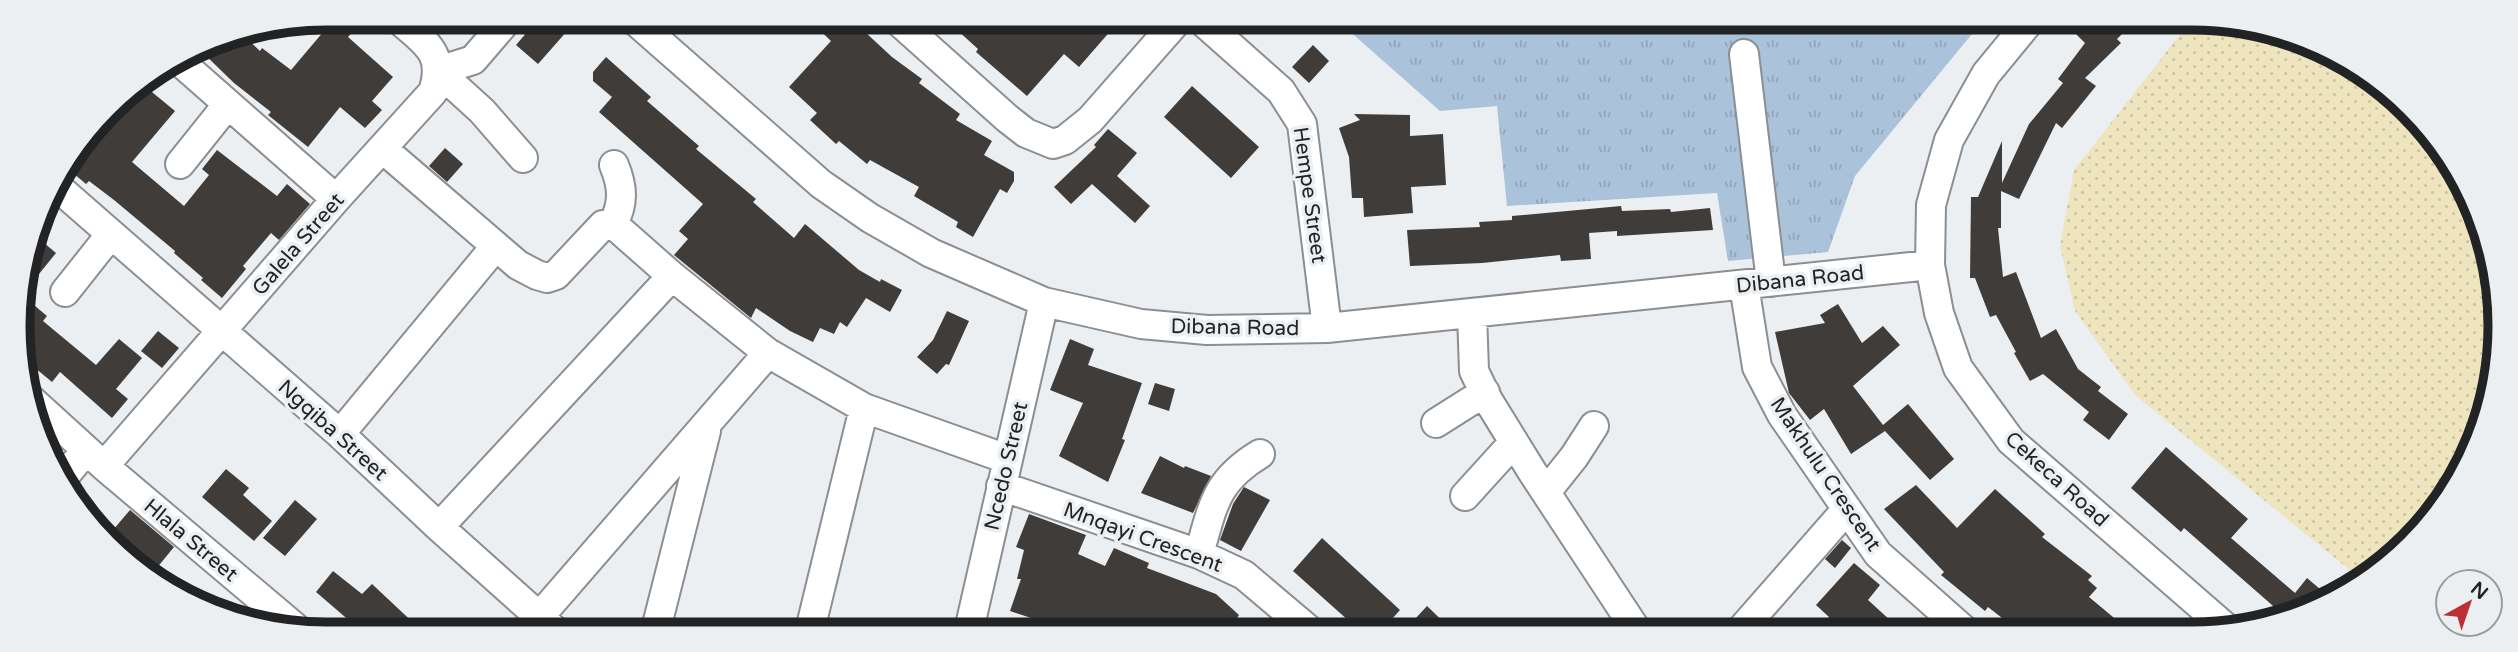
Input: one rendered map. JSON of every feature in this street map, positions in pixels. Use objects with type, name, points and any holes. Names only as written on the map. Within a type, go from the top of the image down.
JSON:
[{"type":"street","points":[[410,30],[431,49],[437,60],[438,71],[482,111],[523,158]]},
{"type":"street","points":[[438,71],[473,60],[499,30]]},
{"type":"street","name":"Dibana Road","points":[[645,30],[763,135],[831,191],[870,218],[931,253],[1044,302],[1141,324],[1207,330],[1327,328],[1930,265]]},
{"type":"street","points":[[908,30],[1008,119],[1026,133],[1053,144],[1076,133],[1090,120],[1169,30]]},
{"type":"street","name":"Hempe Street","points":[[1212,30],[1280,91],[1302,124],[1327,328]]},
{"type":"street","name":"Cekeca Road","points":[[2022,30],[1986,74],[1949,140],[1931,205],[1930,265],[1939,313],[1958,368],[2011,441],[2219,621]]},
{"type":"street","name":"Makhulu Crescent","points":[[1744,54],[1758,283],[1757,367],[1782,415],[1878,554],[1955,622]]},
{"type":"street","points":[[184,66],[336,199]]},
{"type":"street","name":"Galela Street","points":[[95,458],[222,332],[336,199],[433,92],[438,71]]},
{"type":"street","points":[[180,164],[228,104]]},
{"type":"street","points":[[383,149],[518,265],[547,278],[556,275],[603,225],[613,224],[672,276],[768,353],[864,408],[1007,459]]},
{"type":"street","points":[[613,224],[620,211],[622,195],[621,181],[614,165]]},
{"type":"street","name":"Ngqiba Street","points":[[62,191],[340,434],[545,622]]},
{"type":"street","points":[[65,292],[111,234]]},
{"type":"street","points":[[340,434],[495,247]]},
{"type":"street","points":[[439,527],[672,276]]},
{"type":"street","name":"Ncedo Street","points":[[971,622],[1044,302]]},
{"type":"street","points":[[1472,313],[1474,371],[1514,442],[1631,622]]},
{"type":"street","points":[[547,622],[768,353]]},
{"type":"street","points":[[1436,424],[1485,392]]},
{"type":"street","points":[[812,622],[864,408]]},
{"type":"street","name":"Hlala Street","points":[[42,409],[286,620]]},
{"type":"street","points":[[658,622],[708,425]]},
{"type":"street","points":[[1546,492],[1594,426]]},
{"type":"street","points":[[1465,496],[1514,442]]},
{"type":"street","points":[[1199,554],[1216,497],[1238,467],[1260,454]]},
{"type":"street","points":[[69,474],[95,458]]},
{"type":"street","name":"Mnqayi Crescent","points":[[1001,486],[1199,554],[1244,575],[1300,622]]},
{"type":"street","points":[[1748,622],[1847,509]]},
{"type":"green space","points":[[1348,30],[1975,30],[1855,176],[1828,252],[1728,261],[1717,193],[1507,206],[1497,106],[1440,111]]},
{"type":"sand","points":[[2184,30],[2250,35],[2287,45],[2323,60],[2357,80],[2387,103],[2415,131],[2438,161],[2466,213],[2483,268],[2488,307],[2488,345],[2483,384],[2466,439],[2438,491],[2415,521],[2387,549],[2357,572],[2354,574],[2135,395],[2075,311],[2060,246],[2074,170]]},
{"type":"building","points":[[325,30],[354,30],[348,37],[393,77],[372,101],[382,110],[365,128],[340,107],[308,147],[268,115],[271,112],[234,83],[206,55],[248,40],[260,51],[262,48],[291,70]]},
{"type":"building","points":[[529,30],[568,30],[538,64],[516,45]]},
{"type":"building","points":[[820,30],[864,30],[892,57],[922,79],[919,83],[960,114],[956,120],[992,141],[984,155],[1014,172],[1014,181],[1007,193],[1000,189],[973,237],[956,227],[958,222],[914,196],[919,187],[870,160],[867,164],[839,141],[836,144],[810,120],[817,113],[789,87],[831,41]]},
{"type":"building","points":[[957,30],[1020,30],[1025,34],[1029,30],[1111,30],[1079,67],[1064,54],[1027,96],[976,52],[978,49]]},
{"type":"building","points":[[2078,30],[2126,30],[2117,39],[2121,43],[2085,78],[2096,86],[2062,128],[2056,123],[2019,199],[2001,191],[2001,228],[1998,228],[2003,277],[2016,272],[2041,338],[2056,329],[2078,369],[2101,387],[2098,391],[2128,414],[2109,440],[2083,420],[2089,412],[2043,374],[2030,381],[1996,315],[1990,317],[1975,278],[1970,278],[1971,197],[1978,197],[2002,141],[2002,183],[2029,124],[2063,83],[2058,79],[2085,43],[2075,33]]},
{"type":"building","points":[[1313,45],[1329,61],[1309,83],[1292,67]]},
{"type":"building","points":[[606,57],[651,97],[647,101],[699,146],[696,149],[756,199],[753,202],[794,238],[805,224],[859,270],[902,290],[890,312],[866,298],[847,327],[840,322],[834,334],[820,328],[813,342],[790,331],[756,308],[751,318],[674,255],[688,239],[679,231],[703,204],[599,112],[612,97],[593,81],[593,72]]},
{"type":"building","points":[[1192,86],[1259,147],[1231,178],[1164,117]]},
{"type":"building","points":[[148,89],[175,111],[132,162],[184,206],[209,175],[202,169],[217,150],[277,196],[287,184],[310,204],[279,240],[271,233],[243,266],[246,269],[222,298],[174,253],[175,251],[89,181],[86,184],[73,173],[80,161],[103,131]]},
{"type":"building","points":[[1354,114],[1410,115],[1410,136],[1443,134],[1446,185],[1411,187],[1413,213],[1364,217],[1363,198],[1352,198],[1349,157],[1339,128],[1360,120]]},
{"type":"building","points":[[1108,129],[1137,153],[1117,176],[1150,206],[1135,223],[1092,184],[1071,204],[1054,187],[1096,147],[1094,145]]},
{"type":"building","points":[[445,148],[463,164],[447,182],[429,166]]},
{"type":"building","points":[[1621,206],[1622,211],[1670,209],[1671,212],[1710,208],[1713,230],[1617,236],[1617,231],[1589,233],[1591,259],[1561,261],[1560,255],[1482,263],[1410,266],[1407,230],[1480,227],[1479,222],[1512,220],[1512,216]]},
{"type":"building","points":[[42,241],[56,253],[33,282]]},
{"type":"building","points":[[30,302],[47,316],[43,321],[96,365],[119,339],[142,358],[116,389],[128,399],[112,418],[60,372],[52,382],[32,366]]},
{"type":"building","points":[[1838,304],[1862,343],[1883,326],[1900,345],[1853,386],[1883,425],[1908,404],[1954,459],[1930,480],[1885,431],[1851,454],[1824,409],[1810,420],[1789,393],[1775,332],[1825,323],[1820,315]]},
{"type":"building","points":[[947,311],[969,321],[949,365],[946,364],[937,374],[917,357],[933,340]]},
{"type":"building","points":[[158,331],[179,348],[162,368],[141,351]]},
{"type":"building","points":[[1070,339],[1094,349],[1088,365],[1142,383],[1122,439],[1125,440],[1108,482],[1059,456],[1083,403],[1050,390]]},
{"type":"building","points":[[1155,383],[1175,389],[1169,411],[1148,404]]},
{"type":"building","points":[[2166,447],[2248,519],[2231,538],[2295,593],[2307,578],[2323,592],[2277,610],[2184,528],[2181,532],[2131,488]]},
{"type":"building","points":[[1160,456],[1184,468],[1185,466],[1211,476],[1193,513],[1141,493]]},
{"type":"building","points":[[226,469],[249,488],[243,495],[272,521],[254,541],[202,497]]},
{"type":"building","points":[[1916,485],[1957,528],[1995,489],[2045,534],[2042,537],[2092,576],[2088,580],[2097,588],[2089,597],[2119,622],[2007,622],[1988,607],[1985,611],[1941,575],[1944,572],[1884,509]]},
{"type":"building","points":[[1244,487],[1270,500],[1241,551],[1220,540],[1233,504]]},
{"type":"building","points":[[295,500],[317,519],[285,556],[263,538]]},
{"type":"building","points":[[130,510],[174,547],[156,569],[113,531]]},
{"type":"building","points":[[1029,514],[1086,535],[1078,554],[1105,566],[1114,548],[1149,563],[1147,568],[1216,594],[1239,615],[1235,622],[1043,622],[1010,611],[1021,579],[1017,579],[1024,550],[1016,547]]},
{"type":"building","points":[[1322,538],[1400,610],[1389,622],[1350,622],[1293,571]]},
{"type":"building","points":[[1842,540],[1851,548],[1835,568],[1825,559]]},
{"type":"building","points":[[1854,563],[1880,585],[1868,600],[1892,622],[1825,622],[1829,617],[1816,605]]},
{"type":"building","points":[[333,571],[362,594],[372,584],[413,622],[351,622],[316,592]]},
{"type":"building","points":[[1427,606],[1444,622],[1412,622]]}]
